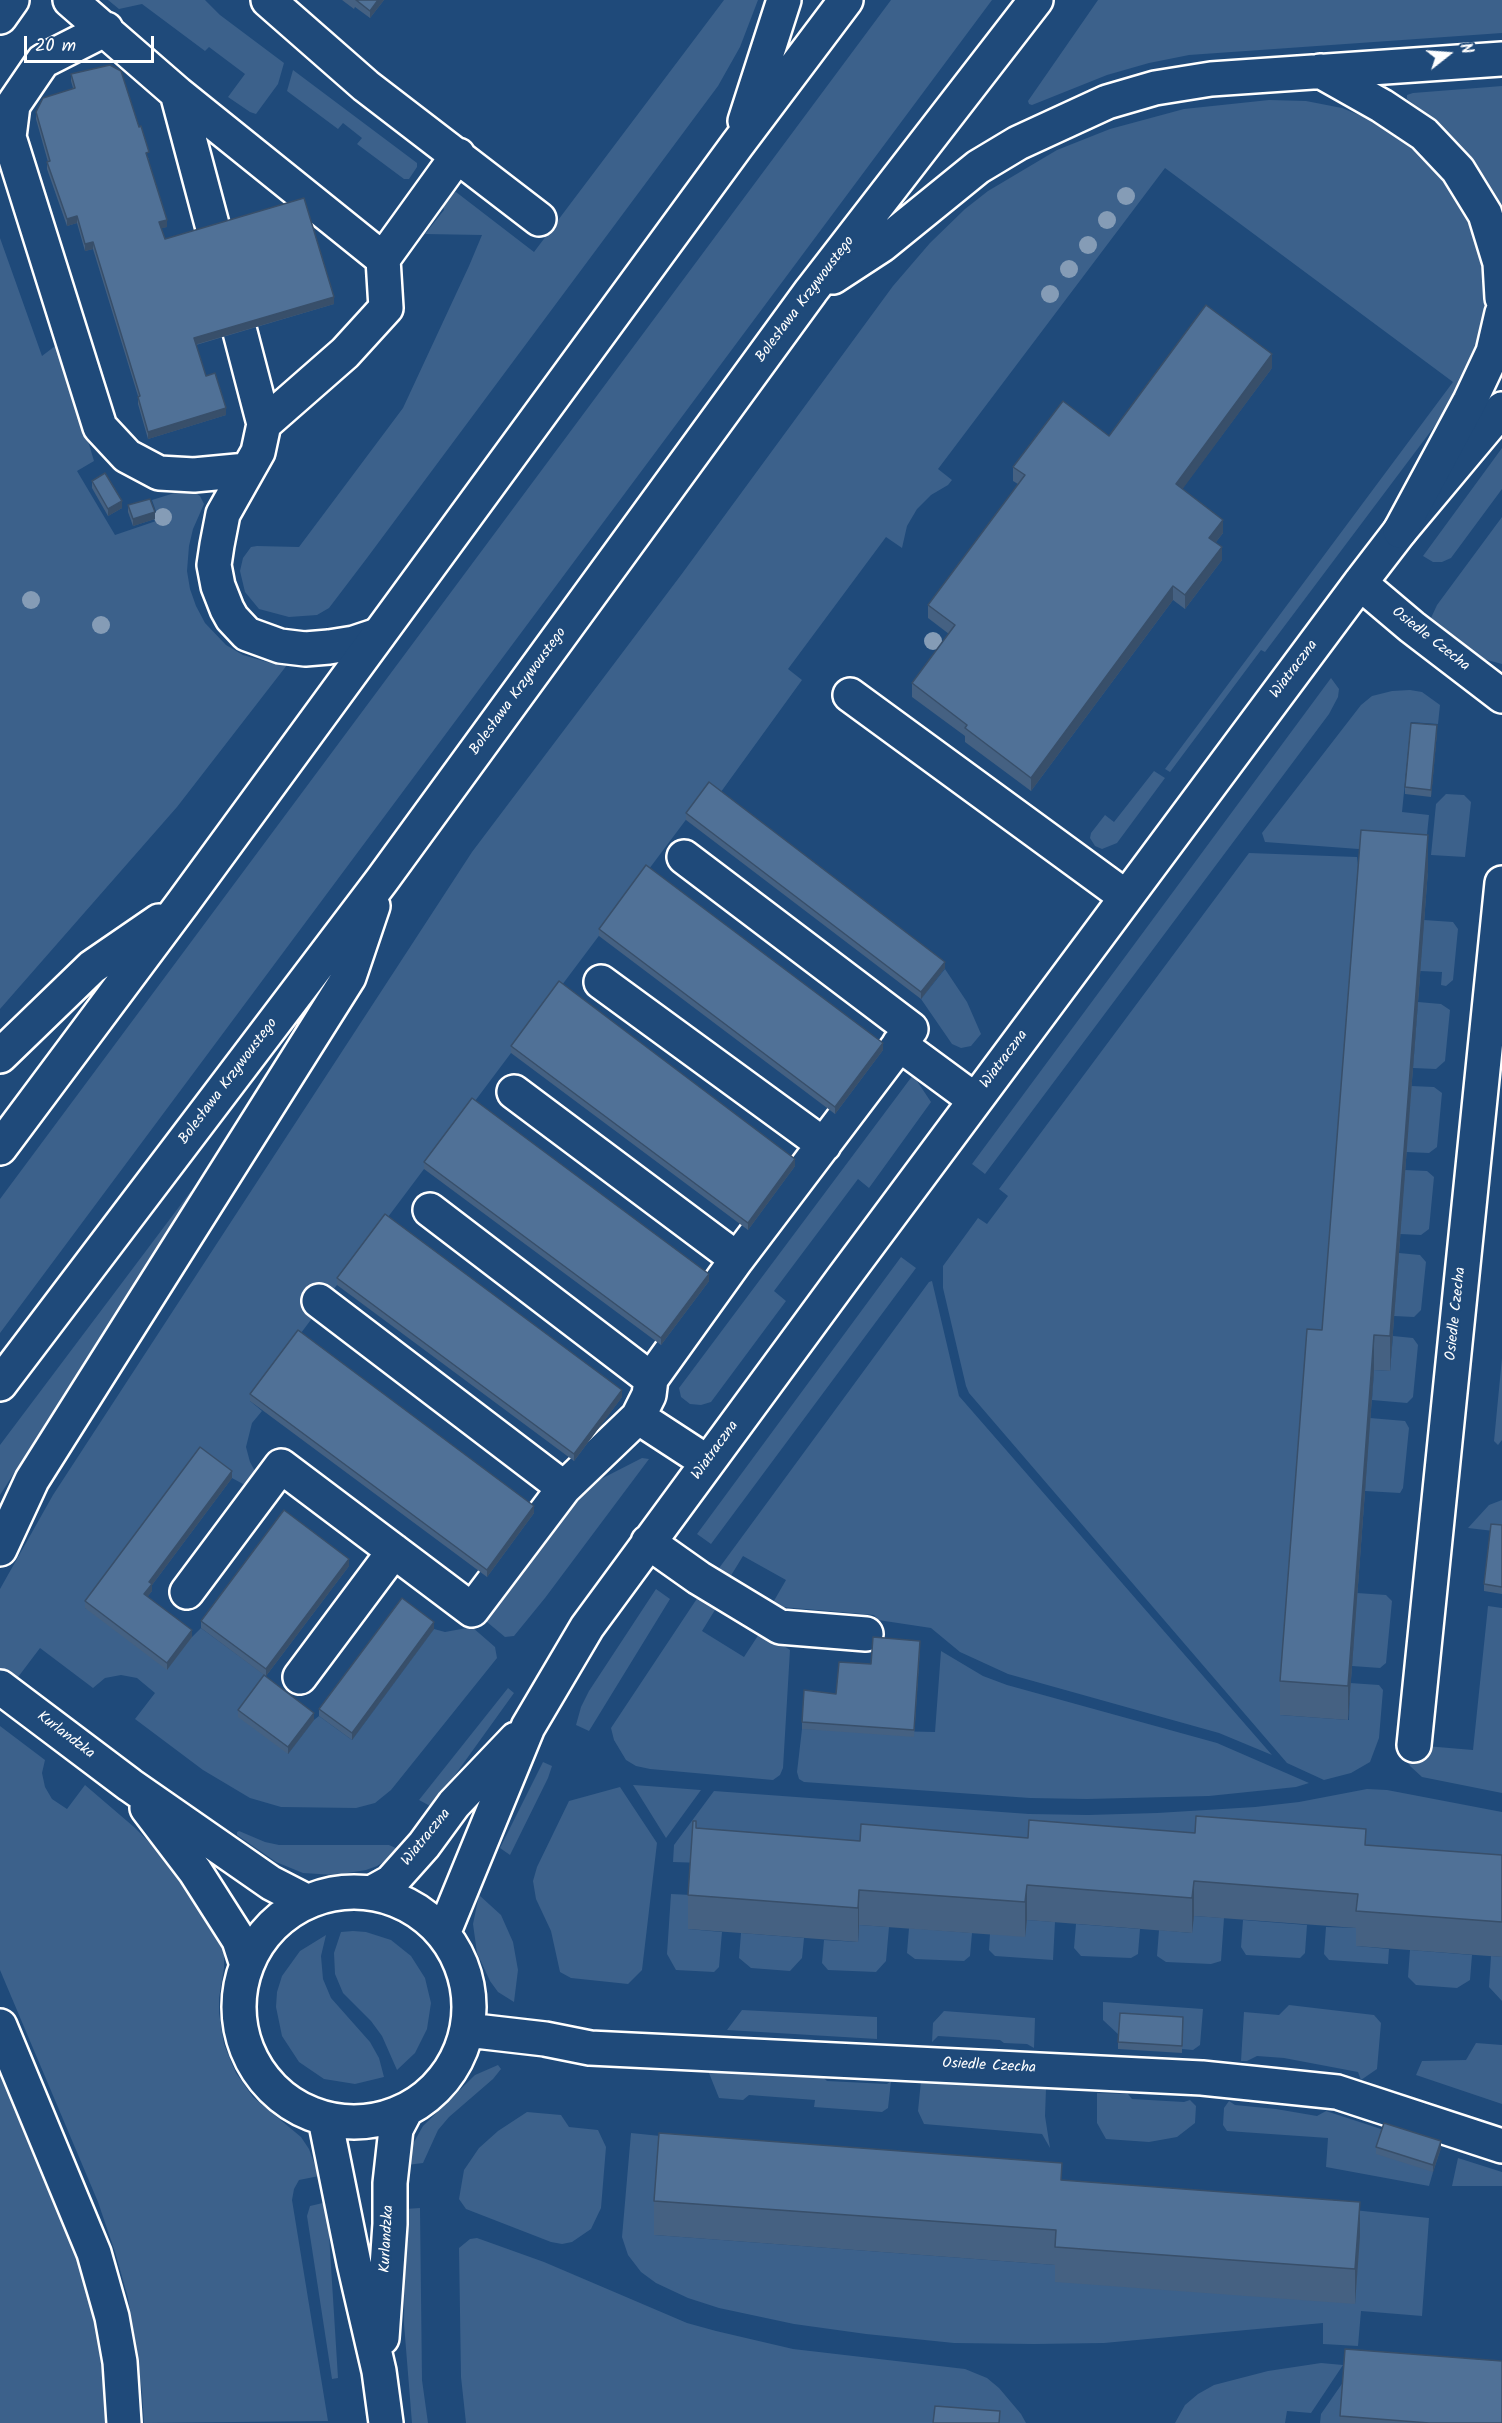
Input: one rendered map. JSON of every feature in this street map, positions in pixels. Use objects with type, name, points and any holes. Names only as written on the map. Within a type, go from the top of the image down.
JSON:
[{"type":"street","points":[[0,16],[12,0]]},
{"type":"street","points":[[70,0],[177,93],[383,259]]},
{"type":"street","points":[[268,0],[366,87],[539,219]]},
{"type":"street","points":[[737,145],[784,0]]},
{"type":"street","points":[[0,1148],[846,0]]},
{"type":"street","name":"Bolesława Krzywoustego","points":[[0,1384],[382,880],[811,291],[1036,0]]},
{"type":"street","points":[[106,29],[43,61],[13,105],[4,134],[100,427],[127,456],[159,473],[194,475],[247,470]]},
{"type":"street","points":[[811,291],[882,245],[978,167],[1018,142],[1107,102],[1155,88],[1211,79],[1502,59]]},
{"type":"street","points":[[1320,71],[1382,106],[1424,134],[1458,170],[1485,214],[1500,263],[1502,298]]},
{"type":"street","points":[[177,93],[214,232]]},
{"type":"street","points":[[264,424],[345,353],[386,308],[383,259],[458,155]]},
{"type":"street","points":[[1400,531],[1470,401],[1493,352],[1502,313]]},
{"type":"street","points":[[240,332],[264,424],[258,452],[223,514],[214,565],[222,596],[238,626],[257,640],[292,648],[336,646],[378,635]]},
{"type":"street","name":"Wiatraczna","points":[[443,1934],[528,1727],[587,1627],[1360,583],[1400,531],[1502,409]]},
{"type":"street","name":"Osiedle Czecha","points":[[1360,583],[1412,627],[1502,696]]},
{"type":"street","points":[[850,695],[1126,897]]},
{"type":"street","points":[[187,1592],[281,1466],[472,1610],[564,1488],[638,1417],[649,1395],[651,1379],[737,1259],[911,1029],[684,857]]},
{"type":"street","points":[[0,1549],[32,1480],[349,978],[382,880]]},
{"type":"street","name":"Osiedle Czecha","points":[[1414,1745],[1501,894]]},
{"type":"street","points":[[0,1056],[92,967],[182,904]]},
{"type":"street","points":[[601,982],[824,1145]]},
{"type":"street","points":[[899,1044],[975,1100]]},
{"type":"street","points":[[514,1092],[737,1259]]},
{"type":"street","points":[[430,1210],[651,1379]]},
{"type":"street","points":[[319,1301],[564,1488]]},
{"type":"street","points":[[638,1417],[707,1462]]},
{"type":"street","points":[[648,1542],[699,1578],[780,1627],[866,1634]]},
{"type":"street","points":[[300,1677],[394,1551]]},
{"type":"street","name":"Kurlandzka","points":[[3,1690],[130,1785],[271,1883],[306,1901]]},
{"type":"street","name":"Wiatraczna","points":[[373,1892],[391,1882],[424,1845],[454,1804],[528,1727]]},
{"type":"street","name":"Kurlandzka","points":[[130,1785],[195,1871],[240,1940],[246,1962]]},
{"type":"street","points":[[339,1892],[373,1892],[412,1907],[443,1934],[461,1963],[469,1996],[468,2030],[455,2062],[434,2090],[406,2109],[366,2122],[325,2119],[295,2106],[269,2086],[250,2059],[240,2027],[239,1994],[246,1962],[271,1926],[306,1901],[339,1892]]},
{"type":"street","points":[[0,2026],[94,2253],[112,2317],[120,2362],[124,2423]]},
{"type":"street","name":"Osiedle Czecha","points":[[468,2030],[545,2039],[590,2048],[1202,2078],[1337,2092],[1502,2146]]},
{"type":"street","name":"Kurlandzka","points":[[380,2371],[390,2224],[390,2183],[396,2129],[406,2109]]},
{"type":"street","name":"Kurlandzka","points":[[325,2119],[354,2264],[380,2371],[386,2423]]},
{"type":"shaded area","points":[[108,0],[205,0],[220,15],[284,63],[278,84],[256,114],[250,112],[228,97],[245,74],[209,47],[205,51],[142,4],[119,9]]},
{"type":"shaded area","points":[[724,0],[758,0],[740,47],[718,86],[329,608],[317,615],[289,617],[259,609],[245,592],[240,571],[243,558],[251,547],[299,547],[403,408],[469,266],[482,235],[425,234],[444,210],[442,204],[450,193],[456,192],[534,252]]},
{"type":"shaded area","points":[[891,0],[992,0],[0,1333],[0,1199]]},
{"type":"shaded area","points":[[1098,0],[1502,0],[1502,33],[1189,55],[1107,75],[1032,105],[1029,104],[1028,101]]},
{"type":"shaded area","points":[[293,70],[417,163],[409,179],[404,179],[357,144],[362,138],[343,123],[338,129],[287,91]]},
{"type":"shaded area","points":[[1502,86],[1502,218],[1480,173],[1460,146],[1407,99],[1407,95]]},
{"type":"shaded area","points":[[1269,100],[1306,101],[1342,108],[1374,121],[1405,139],[1449,188],[1467,220],[1477,247],[1484,279],[1486,308],[1480,340],[1465,380],[1443,415],[1265,652],[1261,650],[1170,772],[1165,769],[1453,382],[1165,168],[938,469],[952,480],[931,495],[917,509],[907,526],[902,548],[886,537],[788,669],[802,680],[718,796],[709,789],[250,1401],[262,1411],[252,1423],[246,1447],[256,1473],[253,1482],[243,1484],[232,1478],[85,1608],[192,1637],[201,1628],[266,1676],[288,1754],[319,1716],[352,1740],[434,1629],[445,1632],[472,1627],[495,1647],[497,1658],[391,1790],[375,1803],[356,1808],[281,1807],[250,1798],[203,1770],[135,1719],[155,1693],[137,1678],[121,1675],[105,1678],[93,1688],[40,1648],[0,1701],[0,1589],[53,1495],[472,852],[681,575],[893,286],[930,243],[965,209],[988,191],[1057,150],[1110,129],[1184,109]]},
{"type":"shaded area","points":[[0,238],[42,356],[59,343],[94,461],[77,471],[115,535],[159,520],[152,500],[184,490],[193,491],[200,496],[204,504],[193,529],[187,571],[196,606],[205,623],[226,645],[243,655],[287,665],[177,807],[0,1009]]},
{"type":"shaded area","points":[[1502,448],[1502,489],[1451,558],[1442,562],[1433,562],[1423,556]]},
{"type":"shaded area","points":[[1502,517],[1502,664],[1480,658],[1439,627],[1431,618],[1437,605]]},
{"type":"shaded area","points":[[1331,678],[1339,689],[1338,697],[1329,714],[985,1174],[972,1164]]},
{"type":"shaded area","points":[[1392,691],[1422,692],[1440,705],[1438,724],[1411,722],[1402,812],[1429,815],[1425,854],[1265,842],[1262,833],[1361,705],[1372,696]]},
{"type":"shaded area","points":[[1154,771],[1165,778],[1117,843],[1102,849],[1095,846],[1090,838],[1091,833],[1105,815],[1114,822]]},
{"type":"shaded area","points":[[1446,794],[1464,795],[1471,802],[1465,857],[1431,855],[1436,804]]},
{"type":"shaded area","points":[[1249,853],[1357,857],[1358,865],[1322,1365],[1280,1715],[1349,1720],[1350,1683],[1379,1685],[1383,1690],[1379,1738],[1370,1762],[1351,1773],[1324,1780],[1287,1763],[969,1393],[943,1288],[943,1266],[978,1218],[987,1224],[1008,1196],[999,1189]]},
{"type":"shaded area","points":[[1424,920],[1453,922],[1458,929],[1453,980],[1446,986],[1441,985],[1442,972],[1420,971]]},
{"type":"shaded area","points":[[945,969],[967,1002],[981,1034],[971,1046],[961,1048],[952,1044],[921,999]]},
{"type":"shaded area","points":[[1418,1002],[1441,1004],[1450,1010],[1445,1061],[1436,1069],[1413,1068]]},
{"type":"shaded area","points":[[913,1075],[931,1102],[869,1188],[858,1179],[774,1291],[786,1301],[711,1402],[701,1405],[690,1404],[681,1397],[679,1388]]},
{"type":"shaded area","points":[[1411,1086],[1434,1087],[1442,1093],[1437,1147],[1429,1153],[1406,1152]]},
{"type":"shaded area","points":[[1405,1170],[1427,1171],[1434,1177],[1429,1229],[1421,1235],[1400,1234]]},
{"type":"shaded area","points":[[191,1191],[193,1195],[0,1495],[0,1445]]},
{"type":"shaded area","points":[[1399,1253],[1420,1255],[1426,1262],[1421,1310],[1414,1317],[1394,1316]]},
{"type":"shaded area","points":[[901,1257],[916,1268],[711,1544],[697,1534]]},
{"type":"shaded area","points":[[932,1281],[959,1396],[1272,1755],[1219,1733],[1008,1674],[960,1652],[931,1628],[878,1620],[874,1615],[771,1606],[786,1580],[743,1556],[727,1582],[714,1575],[929,1282]]},
{"type":"shaded area","points":[[1393,1336],[1413,1338],[1418,1345],[1413,1397],[1407,1403],[1372,1400],[1374,1370],[1390,1371]]},
{"type":"shaded area","points":[[1502,1358],[1502,1440],[1498,1445],[1494,1441]]},
{"type":"shaded area","points":[[1370,1418],[1405,1421],[1409,1428],[1403,1488],[1400,1493],[1365,1491]]},
{"type":"shaded area","points":[[642,1458],[649,1459],[514,1636],[505,1637],[481,1617],[556,1515],[599,1480]]},
{"type":"shaded area","points":[[1502,1500],[1502,1532],[1468,1528],[1489,1505]]},
{"type":"shaded area","points":[[656,1589],[670,1599],[589,1731],[576,1725],[589,1691]]},
{"type":"shaded area","points":[[1357,1593],[1386,1595],[1392,1601],[1386,1663],[1380,1668],[1352,1666]]},
{"type":"shaded area","points":[[700,1594],[718,1605],[702,1631],[744,1657],[761,1631],[790,1650],[783,1768],[780,1775],[773,1780],[636,1766],[626,1760],[614,1740],[611,1728]]},
{"type":"shaded area","points":[[1488,1606],[1502,1608],[1502,1793],[1422,1777],[1410,1766],[1405,1753],[1414,1745],[1473,1750]]},
{"type":"shaded area","points":[[941,1651],[983,1676],[1007,1685],[1217,1743],[1309,1783],[1296,1787],[1209,1796],[1087,1799],[1030,1798],[804,1782],[799,1779],[797,1772],[802,1729],[935,1732]]},
{"type":"shaded area","points":[[508,1688],[514,1693],[432,1807],[419,1800]]},
{"type":"shaded area","points":[[0,1726],[45,1760],[42,1773],[45,1787],[52,1799],[67,1809],[85,1785],[134,1827],[155,1848],[209,1917],[220,1940],[224,1953],[224,1968],[219,2013],[224,2044],[230,2059],[236,2073],[253,2097],[301,2137],[309,2149],[319,2176],[299,2180],[292,2200],[328,2421],[144,2423],[142,2392],[128,2298],[115,2252],[98,2202],[0,1970]]},
{"type":"shaded area","points":[[543,1762],[552,1766],[548,1778],[510,1855],[500,1848]]},
{"type":"shaded area","points":[[633,1785],[648,1786],[701,1790],[666,1838]]},
{"type":"shaded area","points":[[620,1787],[657,1843],[642,1970],[628,1984],[571,1978],[560,1972],[551,1931],[536,1899],[533,1881],[537,1867],[569,1801]]},
{"type":"shaded area","points":[[1367,1789],[1387,1790],[1502,1812],[1502,1890],[673,1862],[674,1845],[714,1791],[1029,1814],[1088,1815],[1255,1807],[1299,1802]]},
{"type":"shaded area","points":[[239,1831],[279,1845],[389,1845],[398,1849],[398,1853],[366,1870],[335,1875],[303,1873],[276,1862],[237,1835]]},
{"type":"shaded area","points":[[671,1894],[691,1895],[688,1929],[722,1932],[719,1967],[714,1972],[676,1970],[667,1954]]},
{"type":"shaded area","points":[[479,1895],[501,1915],[513,1942],[518,1970],[514,2002],[498,1992],[490,1981],[477,1953],[473,1924]]},
{"type":"shaded area","points":[[1194,1916],[1224,1918],[1221,1961],[1211,1964],[1166,1962],[1157,1956],[1159,1930],[1191,1933]]},
{"type":"shaded area","points":[[1027,1920],[1055,1922],[1053,1960],[995,1956],[989,1950],[990,1934]]},
{"type":"shaded area","points":[[1243,1920],[1307,1925],[1305,1953],[1300,1958],[1246,1955],[1241,1947]]},
{"type":"shaded area","points":[[1076,1924],[1140,1929],[1138,1954],[1131,1958],[1081,1956],[1074,1948]]},
{"type":"shaded area","points":[[859,1925],[889,1927],[886,1961],[876,1972],[828,1970],[822,1963],[824,1940],[858,1942]]},
{"type":"shaded area","points":[[1326,1927],[1358,1928],[1357,1946],[1389,1949],[1388,1964],[1329,1960],[1324,1954]]},
{"type":"shaded area","points":[[909,1928],[972,1933],[970,1956],[964,1961],[915,1959],[907,1953]]},
{"type":"shaded area","points":[[341,1932],[366,1932],[391,1940],[411,1956],[425,1978],[431,2003],[427,2029],[415,2053],[397,2070],[382,2036],[371,2021],[343,1993],[335,1974],[334,1953]]},
{"type":"shaded area","points":[[741,1933],[804,1938],[802,1958],[790,1971],[751,1968],[739,1958]]},
{"type":"shaded area","points":[[326,1935],[321,1956],[323,1979],[331,1998],[370,2042],[379,2058],[384,2077],[355,2084],[324,2079],[299,2062],[282,2036],[276,2007],[277,1992],[282,1976],[300,1951]]},
{"type":"shaded area","points":[[1410,1950],[1472,1955],[1470,1980],[1457,1988],[1416,1985],[1408,1977]]},
{"type":"shaded area","points":[[1491,1956],[1502,1957],[1502,2001],[1489,1987]]},
{"type":"shaded area","points":[[1103,2002],[1203,2009],[1200,2045],[1193,2050],[1182,2049],[1182,2024],[1120,2036],[1103,2020]]},
{"type":"shaded area","points":[[1289,2005],[1374,2015],[1381,2023],[1377,2069],[1361,2080],[1358,2072],[1284,2058],[1257,2056],[1241,2061],[1244,2012],[1279,2015]]},
{"type":"shaded area","points":[[742,2010],[877,2017],[877,2039],[727,2030]]},
{"type":"shaded area","points":[[944,2011],[1035,2018],[1034,2048],[1027,2044],[1004,2043],[1000,2040],[938,2036],[932,2042],[933,2023]]},
{"type":"shaded area","points":[[1476,2043],[1502,2045],[1502,2104],[1416,2075],[1422,2061],[1466,2060]]},
{"type":"shaded area","points":[[498,2065],[501,2069],[493,2079],[449,2117],[438,2130],[423,2163],[407,2165],[410,2149],[423,2126],[475,2075]]},
{"type":"shaded area","points":[[707,2068],[822,2076],[827,2081],[887,2084],[891,2081],[888,2108],[882,2112],[814,2107],[815,2100],[749,2095],[743,2100],[719,2098]]},
{"type":"shaded area","points":[[0,2073],[49,2181],[72,2240],[99,2341],[107,2423],[0,2423]]},
{"type":"shaded area","points":[[921,2081],[1046,2089],[1045,2116],[1050,2148],[1042,2134],[924,2124],[918,2111]]},
{"type":"shaded area","points":[[1097,2093],[1128,2094],[1132,2099],[1184,2102],[1190,2100],[1196,2106],[1195,2123],[1177,2137],[1149,2142],[1106,2139],[1097,2123]]},
{"type":"shaded area","points":[[1229,2101],[1235,2105],[1317,2116],[1326,2111],[1384,2130],[1433,2172],[1429,2186],[1326,2167],[1328,2138],[1227,2131],[1223,2125],[1224,2108]]},
{"type":"shaded area","points":[[527,2112],[561,2115],[569,2127],[598,2130],[606,2147],[601,2208],[591,2229],[572,2242],[562,2244],[551,2242],[466,2209],[459,2199],[464,2170],[479,2148],[498,2131]]},
{"type":"shaded area","points":[[631,2133],[690,2139],[655,2235],[1056,2265],[1316,2206],[1429,2218],[1422,2316],[1361,2311],[1358,2346],[1323,2344],[1323,2323],[1104,2343],[1034,2344],[954,2343],[866,2334],[794,2324],[719,2308],[688,2298],[656,2283],[641,2272],[628,2255],[622,2237]]},
{"type":"shaded area","points":[[1458,2158],[1502,2172],[1502,2186],[1452,2186]]},
{"type":"shaded area","points":[[327,2202],[338,2378],[332,2379],[307,2216],[310,2206]]},
{"type":"shaded area","points":[[420,2208],[422,2380],[428,2423],[412,2423],[404,2324],[405,2209]]},
{"type":"shaded area","points":[[477,2238],[544,2262],[687,2323],[716,2331],[793,2349],[965,2369],[987,2378],[999,2388],[1026,2423],[466,2423],[461,2377],[459,2248],[470,2239]]},
{"type":"shaded area","points":[[1321,2363],[1343,2365],[1311,2413],[1287,2411],[1285,2423],[1175,2423],[1185,2405],[1214,2385],[1268,2371]]},
{"type":"shaded area","points":[[1355,2365],[1342,2423],[1320,2423],[1321,2414]]},
{"type":"building","points":[[356,0],[378,0],[370,11]]},
{"type":"building","points":[[110,65],[121,71],[139,127],[141,126],[149,152],[146,153],[167,220],[159,222],[165,239],[304,198],[334,297],[194,338],[206,376],[215,373],[226,408],[148,432],[138,397],[140,396],[93,242],[85,244],[77,216],[67,219],[47,162],[50,161],[36,112],[43,98],[75,88],[71,74]]},
{"type":"building","points":[[1206,305],[1272,354],[1176,484],[1223,520],[1209,538],[1222,547],[1185,595],[1173,586],[1031,778],[965,728],[967,725],[912,683],[955,625],[928,605],[1025,475],[1013,467],[1063,401],[1109,436]]},
{"type":"building","points":[[105,473],[122,501],[108,509],[92,481]]},
{"type":"building","points":[[150,499],[155,512],[133,519],[128,505]]},
{"type":"building","points":[[1411,723],[1437,725],[1431,790],[1405,787]]},
{"type":"building","points":[[709,782],[945,962],[921,992],[686,813]]},
{"type":"building","points":[[1361,830],[1428,835],[1390,1336],[1374,1335],[1348,1686],[1280,1681],[1307,1329],[1322,1330]]},
{"type":"building","points":[[646,865],[883,1043],[835,1107],[599,929]]},
{"type":"building","points":[[559,981],[795,1159],[748,1223],[511,1046]]},
{"type":"building","points":[[472,1098],[709,1274],[661,1338],[424,1162]]},
{"type":"building","points":[[385,1214],[622,1390],[574,1454],[337,1278]]},
{"type":"building","points":[[298,1330],[534,1506],[487,1570],[250,1394]]},
{"type":"building","points":[[200,1447],[232,1471],[149,1582],[152,1584],[144,1594],[192,1630],[167,1663],[85,1601]]},
{"type":"building","points":[[284,1510],[349,1559],[266,1669],[201,1621]]},
{"type":"building","points":[[1491,1524],[1502,1525],[1502,1587],[1484,1584]]},
{"type":"building","points":[[402,1598],[434,1622],[352,1733],[319,1709]]},
{"type":"building","points":[[873,1637],[920,1641],[914,1730],[802,1722],[804,1690],[836,1694],[839,1662],[871,1664]]},
{"type":"building","points":[[264,1675],[314,1713],[288,1747],[238,1710]]},
{"type":"building","points":[[1196,1816],[1366,1829],[1365,1845],[1502,1855],[1502,1922],[1356,1911],[1358,1894],[1194,1881],[1192,1898],[1027,1885],[1025,1902],[859,1890],[858,1908],[688,1895],[693,1821],[696,1821],[696,1828],[860,1841],[861,1824],[1028,1838],[1029,1820],[1195,1833]]},
{"type":"building","points":[[1120,2013],[1183,2017],[1182,2046],[1118,2042]]},
{"type":"building","points":[[1384,2123],[1441,2141],[1433,2165],[1376,2147]]},
{"type":"building","points":[[659,2133],[1062,2163],[1061,2180],[1360,2202],[1355,2269],[1055,2247],[1056,2230],[654,2201]]},
{"type":"building","points":[[1345,2349],[1502,2361],[1502,2423],[1429,2423],[1340,2416]]},
{"type":"building","points":[[935,2406],[1000,2411],[999,2423],[933,2423]]}]
